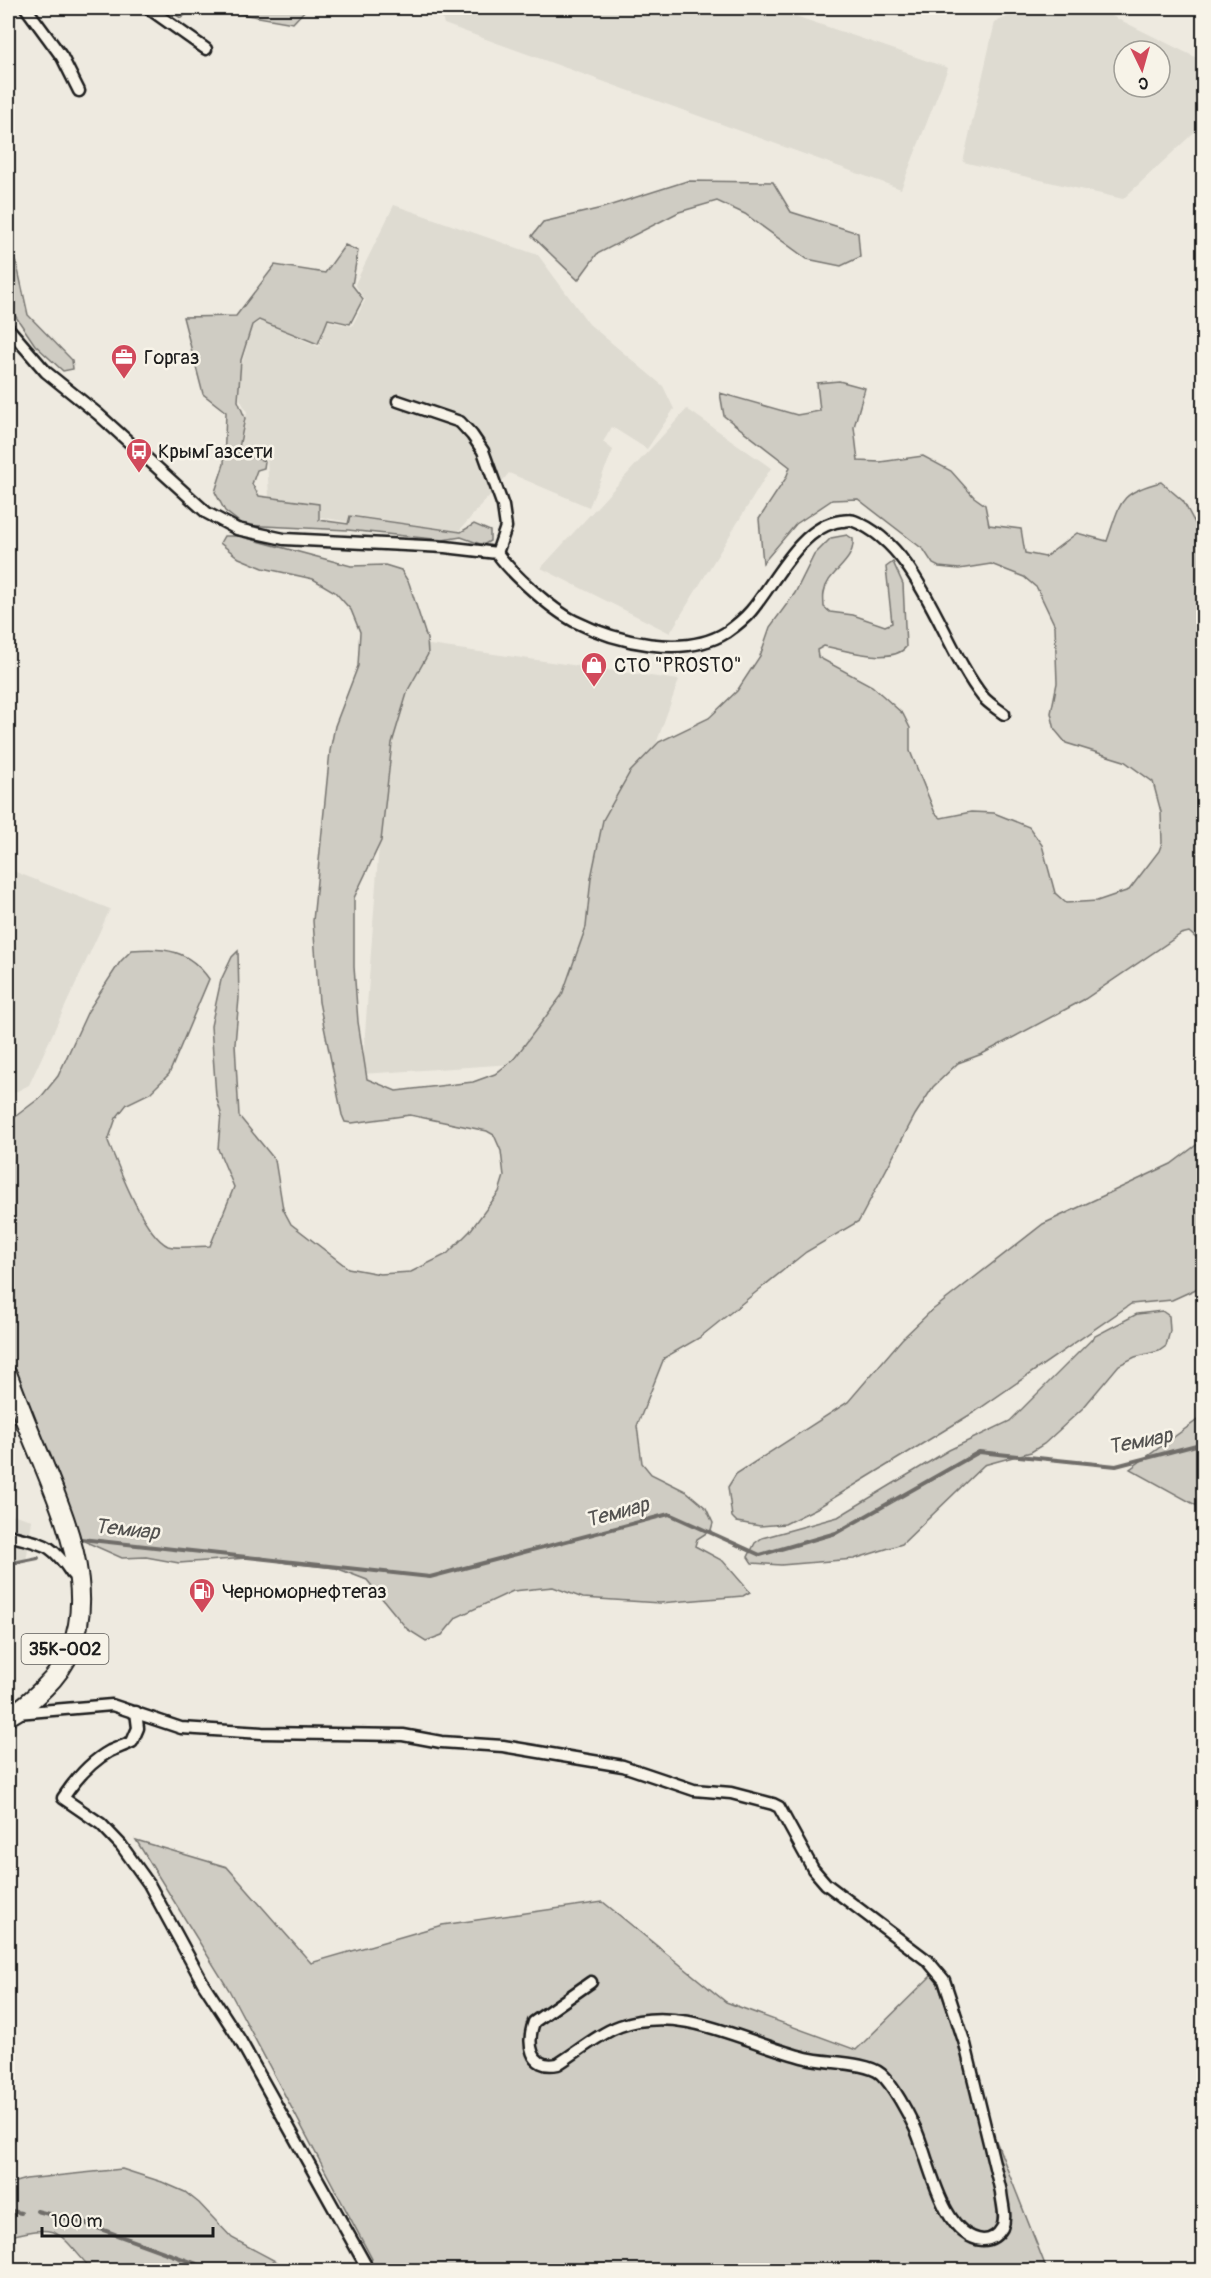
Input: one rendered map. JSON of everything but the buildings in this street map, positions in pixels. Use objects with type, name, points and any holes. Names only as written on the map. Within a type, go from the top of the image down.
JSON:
[{"type":"highway","points":[[8,1376],[75,1548],[74,1570]]},
{"type":"highway","points":[[8,1396],[58,1519],[74,1570]]},
{"type":"highway","name":"35К-002","points":[[10,1714],[30,1696],[61,1658],[72,1623],[74,1570]]},
{"type":"street","points":[[26,8],[62,57],[79,91]]},
{"type":"street","points":[[148,8],[206,50]]},
{"type":"street","points":[[8,328],[46,372],[98,414],[199,507],[237,529],[284,539],[445,547],[496,553],[508,570],[573,620],[614,637],[654,646],[691,645],[726,633],[750,612],[788,560],[814,532],[835,522],[853,520],[875,533],[901,556],[927,597],[965,670],[984,699],[1005,714]]},
{"type":"street","points":[[399,401],[460,422],[483,451],[503,506],[506,527],[496,553]]},
{"type":"street","points":[[8,1535],[47,1545],[74,1570]]},
{"type":"street","points":[[10,1714],[112,1705],[182,1728],[262,1733],[403,1735],[441,1742],[503,1746],[623,1767],[694,1790],[768,1801],[779,1807],[817,1874],[826,1884],[928,1961],[944,1980],[965,2044],[1001,2192],[1004,2212],[1002,2228],[991,2239],[978,2238],[964,2230],[952,2217],[938,2193],[922,2144],[910,2118],[886,2079],[867,2066],[820,2062],[691,2022],[659,2020],[619,2026],[558,2064],[541,2063],[533,2056],[531,2050],[531,2033],[534,2022],[591,1982]]},
{"type":"street","points":[[136,1712],[138,1728],[132,1742],[110,1751],[93,1762],[73,1783],[63,1798],[101,1824],[121,1845],[149,1884],[203,1983],[240,2040],[365,2264]]},
{"type":"shaded area","points":[[164,8],[194,8],[181,18]]},
{"type":"shaded area","points":[[219,8],[307,8],[293,23]]},
{"type":"shaded area","points":[[439,8],[772,8],[948,68],[901,189],[444,24]]},
{"type":"shaded area","points":[[1029,8],[1096,8],[1159,39],[1112,39],[1112,99],[1172,99],[1172,46],[1203,61],[1203,124],[1123,199],[963,162],[995,22]]},
{"type":"shaded area","points":[[687,181],[773,182],[791,212],[858,233],[860,257],[841,266],[807,259],[745,214],[717,201],[679,212],[597,254],[578,280],[532,236],[543,222],[602,208]]},
{"type":"shaded area","points":[[394,205],[538,255],[589,324],[663,386],[674,409],[647,449],[612,427],[603,442],[613,450],[589,507],[509,473],[459,531],[350,515],[348,522],[320,517],[320,503],[269,497],[267,459],[240,451],[247,412],[240,399],[239,375],[252,326],[261,321],[319,347],[327,321],[352,326],[365,300],[355,284]]},
{"type":"shaded area","points":[[345,245],[358,251],[352,285],[363,299],[350,324],[328,319],[318,344],[259,320],[252,325],[241,360],[238,401],[245,418],[238,453],[265,461],[264,468],[257,470],[252,484],[259,496],[319,504],[319,520],[348,524],[350,516],[461,532],[474,524],[490,531],[490,541],[483,545],[461,537],[443,540],[348,530],[243,525],[225,511],[215,492],[224,464],[226,412],[203,394],[183,317],[236,316],[275,265],[325,273]]},
{"type":"shaded area","points":[[8,250],[17,265],[28,315],[72,360],[73,369],[63,371],[35,345],[8,308]]},
{"type":"shaded area","points":[[839,381],[865,388],[854,427],[858,461],[880,462],[923,456],[951,471],[974,497],[985,505],[989,525],[1021,529],[1025,553],[1045,557],[1077,533],[1107,541],[1123,501],[1136,490],[1147,486],[1161,482],[1183,501],[1204,540],[1203,944],[1189,932],[1181,934],[1085,999],[982,1054],[958,1063],[933,1087],[915,1115],[859,1221],[806,1252],[699,1338],[664,1358],[637,1426],[642,1463],[651,1474],[687,1492],[706,1508],[713,1523],[711,1530],[697,1539],[695,1546],[723,1561],[750,1592],[743,1596],[660,1603],[583,1598],[553,1587],[513,1591],[457,1617],[442,1635],[426,1641],[407,1629],[367,1580],[336,1568],[286,1563],[261,1557],[179,1563],[146,1557],[122,1558],[77,1538],[8,1361],[8,1122],[41,1097],[58,1076],[88,1011],[120,962],[132,950],[166,950],[185,956],[209,979],[169,1074],[150,1093],[127,1104],[116,1118],[108,1141],[141,1215],[159,1239],[168,1246],[210,1246],[234,1187],[218,1149],[221,1113],[216,1096],[211,1026],[221,980],[232,957],[238,951],[239,998],[235,1044],[239,1116],[275,1160],[283,1209],[291,1224],[348,1268],[380,1274],[411,1272],[447,1254],[470,1231],[499,1192],[504,1176],[501,1151],[494,1135],[487,1131],[410,1115],[345,1122],[319,1002],[313,921],[330,751],[335,726],[358,666],[360,632],[351,610],[335,592],[313,579],[263,568],[239,558],[220,543],[224,536],[239,536],[351,566],[385,565],[401,570],[409,583],[427,639],[428,654],[408,690],[392,743],[381,841],[354,898],[354,967],[358,1022],[367,1079],[396,1091],[473,1082],[495,1074],[514,1059],[562,995],[586,927],[591,878],[603,820],[630,772],[659,742],[709,718],[737,691],[760,656],[770,627],[795,593],[814,555],[831,538],[847,535],[853,539],[850,555],[826,585],[824,607],[830,612],[853,615],[885,626],[892,623],[886,567],[893,562],[903,584],[906,647],[890,655],[879,656],[824,646],[817,650],[818,657],[872,686],[903,714],[910,728],[910,751],[935,813],[941,818],[971,812],[994,813],[1029,827],[1042,845],[1055,893],[1066,903],[1097,901],[1129,890],[1159,851],[1162,843],[1161,812],[1153,782],[1124,761],[1066,743],[1055,730],[1051,713],[1057,683],[1055,626],[1037,588],[1024,577],[991,564],[959,569],[939,567],[933,564],[924,550],[858,499],[832,500],[796,524],[763,563],[759,519],[786,478],[790,467],[724,416],[720,393],[797,415],[820,411],[817,383]]},
{"type":"shaded area","points":[[687,409],[771,468],[670,633],[541,568]]},
{"type":"shaded area","points":[[394,640],[679,680],[542,1062],[362,1074]]},
{"type":"shaded area","points":[[8,869],[110,909],[29,1085],[8,1096]]},
{"type":"shaded area","points":[[1203,1140],[1204,1282],[1196,1289],[1172,1300],[1131,1304],[976,1411],[817,1508],[785,1524],[760,1526],[737,1522],[732,1517],[728,1487],[736,1474],[848,1402],[902,1339],[930,1312],[1043,1224],[1171,1164]]},
{"type":"shaded area","points":[[1162,1311],[1169,1316],[1170,1331],[1166,1346],[1159,1351],[1135,1357],[1119,1365],[1083,1408],[1044,1444],[1031,1452],[984,1465],[902,1544],[854,1559],[781,1565],[752,1563],[748,1557],[755,1543],[762,1538],[838,1517],[949,1450],[1010,1421],[1095,1336],[1137,1314]]},
{"type":"shaded area","points":[[1203,1416],[1204,1505],[1199,1507],[1130,1469]]},
{"type":"shaded area","points":[[8,1513],[32,1520],[26,1562],[8,1561]]},
{"type":"shaded area","points":[[136,1840],[227,1867],[311,1963],[442,1925],[603,1902],[726,2002],[856,2050],[934,1973],[978,2095],[1047,2270],[364,2270],[372,2259],[229,1990]]},
{"type":"shaded area","points":[[122,2169],[185,2192],[199,2203],[232,2238],[292,2270],[92,2270],[57,2234],[38,2230],[8,2237],[8,2184],[26,2179]]},
{"type":"waterway","name":"Темиар","points":[[81,1539],[430,1577],[669,1514],[760,1555],[836,1533],[979,1452],[1116,1466],[1204,1443]]},
{"type":"waterway","name":"Темиар","points":[[8,1564],[38,1558]]},
{"type":"waterway","points":[[8,2210],[21,2213]]},
{"type":"waterway","points":[[37,2211],[87,2224],[213,2270]]},
{"type":"place","name":"Горгаз","points":[[124,380]]},
{"type":"place","name":"КрымГазсети","points":[[139,474]]},
{"type":"place","name":"СТО \"PROSTO\"","points":[[594,688]]},
{"type":"place","name":"Черноморнефтегаз","points":[[202,1614]]}]
